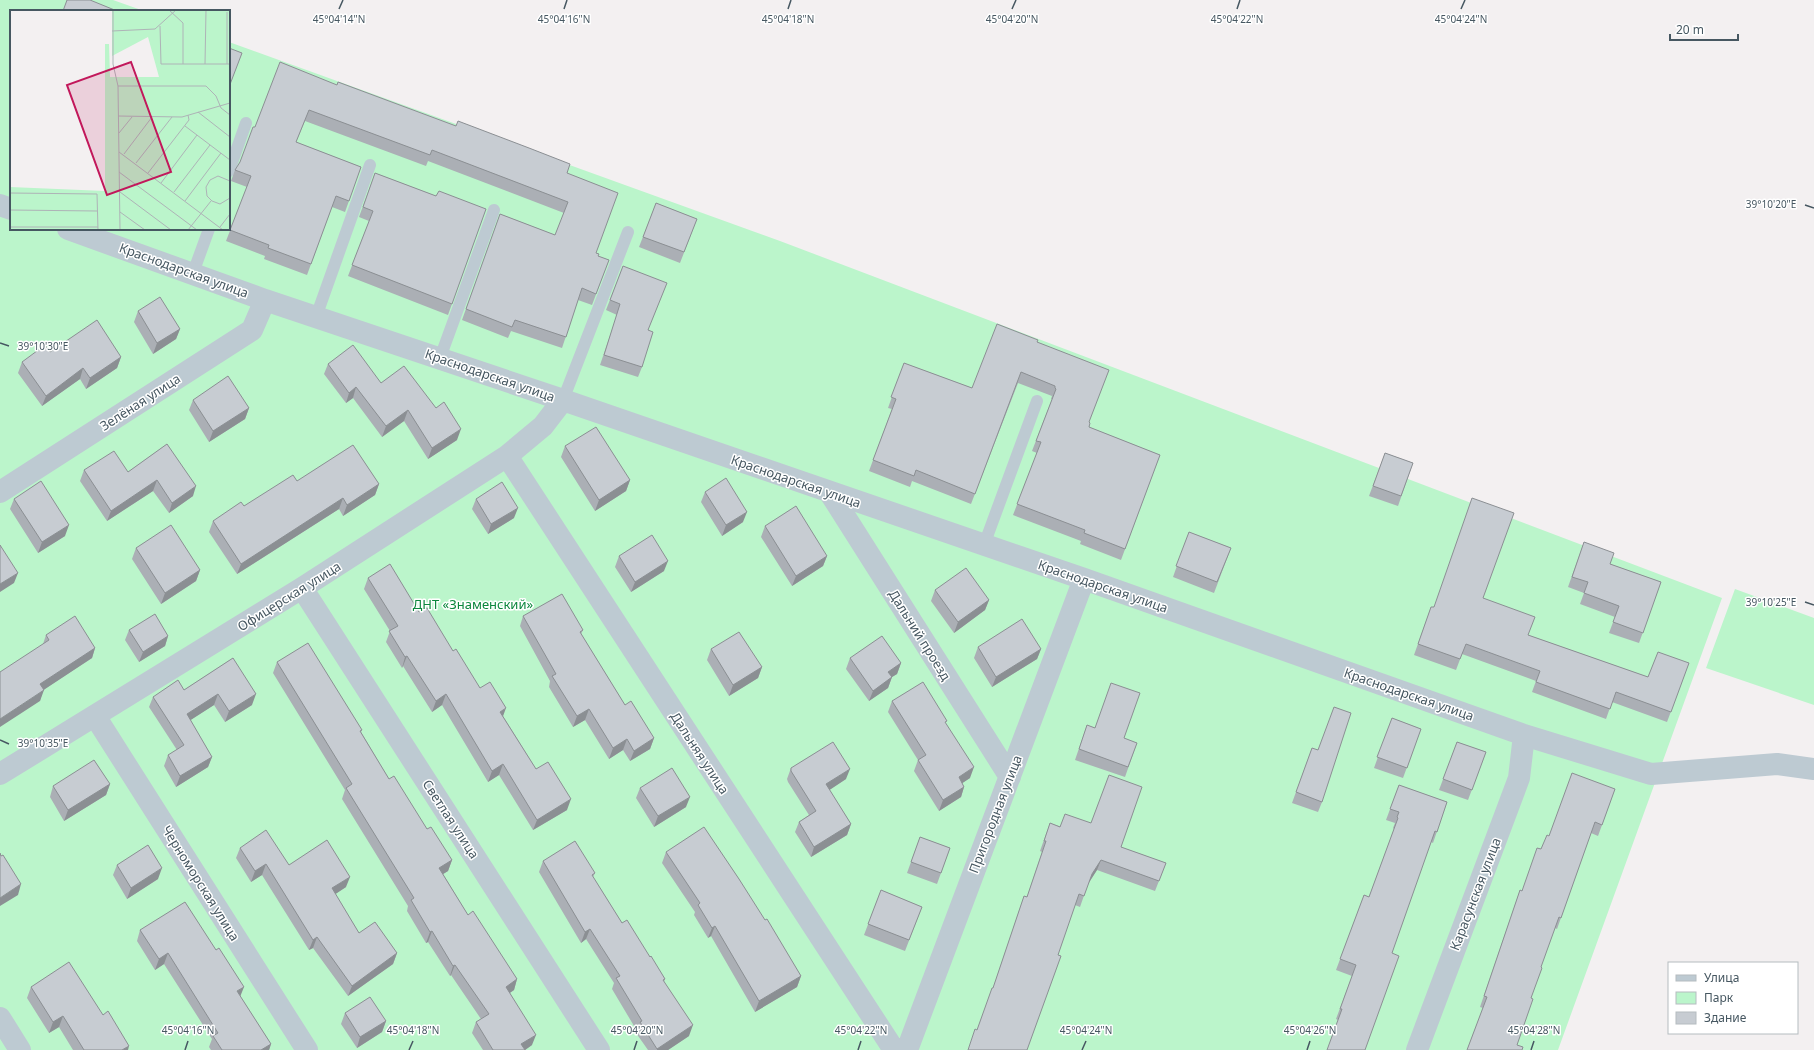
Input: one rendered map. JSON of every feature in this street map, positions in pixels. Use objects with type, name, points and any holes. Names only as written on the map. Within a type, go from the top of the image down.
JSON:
[{"type":"street","points":[[0,205],[10,209]]},
{"type":"street","name":"Краснодарская улица","points":[[71,230],[265,300],[440,358],[1084,579],[1524,736],[1651,774],[1778,764],[1814,769]]},
{"type":"street","name":"Зелёная улица","points":[[0,492],[252,330],[265,300]]},
{"type":"street","name":"Офицерская улица","points":[[0,774],[302,588],[507,456],[543,426],[563,400]]},
{"type":"street","name":"Дальняя улица","points":[[507,456],[894,1050]]},
{"type":"street","name":"Дальний проезд","points":[[830,493],[1010,777]]},
{"type":"street","name":"Пригородная улица","points":[[907,1050],[1084,579]]},
{"type":"street","name":"Светлая улица","points":[[302,588],[599,1050]]},
{"type":"street","name":"Черноморская улица","points":[[94,716],[307,1050]]},
{"type":"street","name":"Карасунская улица","points":[[1417,1050],[1519,778],[1524,736]]},
{"type":"street","points":[[0,1018],[20,1050]]},
{"type":"lane","points":[[230,168],[246,123]]},
{"type":"lane","points":[[316,316],[370,165]]},
{"type":"lane","points":[[440,358],[494,210]]},
{"type":"lane","points":[[193,274],[209,230]]},
{"type":"lane","points":[[563,400],[628,232]]},
{"type":"lane","points":[[984,545],[1037,400]]},
{"type":"green space","name":"ДНТ «Знаменский»","points":[[0,0],[113,0],[141,10],[10,10],[10,230],[230,230],[230,42],[780,241],[1722,598],[1558,1050],[0,1050]]},
{"type":"green space","points":[[1735,589],[1814,618],[1814,705],[1706,668]]},
{"type":"building","points":[[67,0],[90,0],[115,10],[63,10]]},
{"type":"building","points":[[230,48],[242,53],[230,84]]},
{"type":"building","points":[[280,62],[337,85],[338,82],[456,126],[458,121],[529,148],[570,164],[567,173],[618,193],[596,253],[599,254],[598,256],[609,260],[596,294],[582,288],[566,337],[515,320],[512,327],[466,309],[500,214],[555,235],[568,202],[432,150],[430,155],[309,110],[296,142],[361,167],[349,201],[336,196],[311,264],[268,248],[269,245],[230,230],[251,176],[235,170],[240,162],[253,127],[255,127]]},
{"type":"building","points":[[375,173],[436,196],[439,191],[486,209],[452,304],[352,265],[373,211],[363,207]]},
{"type":"building","points":[[656,203],[697,219],[684,252],[643,237]]},
{"type":"building","points":[[623,266],[667,283],[648,330],[653,332],[642,367],[604,355],[620,304],[610,300]]},
{"type":"building","points":[[160,297],[180,329],[157,343],[138,311]]},
{"type":"building","points":[[97,320],[121,357],[90,378],[83,368],[46,396],[22,362],[45,345],[50,352]]},
{"type":"building","points":[[997,324],[1038,340],[1037,342],[1109,370],[1089,422],[1089,427],[1160,455],[1125,549],[1084,533],[1085,530],[1017,504],[1041,442],[1036,441],[1056,389],[1055,386],[1021,372],[975,494],[916,470],[914,476],[873,460],[896,399],[891,397],[904,363],[972,388]]},
{"type":"building","points":[[353,345],[381,383],[404,366],[436,408],[444,402],[461,429],[432,448],[408,410],[386,426],[356,387],[349,393],[328,364]]},
{"type":"building","points":[[228,376],[249,408],[213,431],[193,400]]},
{"type":"building","points":[[596,427],[630,480],[599,500],[565,446]]},
{"type":"building","points":[[167,444],[196,486],[172,503],[157,480],[111,511],[84,470],[114,451],[128,472]]},
{"type":"building","points":[[353,445],[379,484],[347,505],[343,498],[241,564],[213,521],[241,502],[244,506],[293,475],[297,481]]},
{"type":"building","points":[[1385,453],[1413,463],[1401,496],[1373,486]]},
{"type":"building","points":[[726,478],[747,512],[726,525],[705,492]]},
{"type":"building","points":[[41,481],[69,525],[42,542],[14,499]]},
{"type":"building","points":[[502,482],[518,508],[491,524],[476,499]]},
{"type":"building","points":[[1472,498],[1514,513],[1483,598],[1535,617],[1528,635],[1648,677],[1658,652],[1689,663],[1671,712],[1616,692],[1610,709],[1536,682],[1540,671],[1466,644],[1460,659],[1418,644],[1431,607],[1434,607]]},
{"type":"building","points":[[796,506],[827,556],[796,576],[765,526]]},
{"type":"building","points":[[171,525],[200,570],[165,593],[136,548]]},
{"type":"building","points":[[1189,532],[1231,548],[1217,582],[1176,566]]},
{"type":"building","points":[[652,535],[668,561],[635,582],[619,556]]},
{"type":"building","points":[[1584,542],[1614,553],[1610,564],[1661,582],[1643,633],[1613,622],[1619,606],[1584,593],[1588,582],[1572,577]]},
{"type":"building","points":[[0,545],[18,573],[0,584]]},
{"type":"building","points":[[390,564],[419,612],[427,608],[453,651],[456,649],[480,688],[490,682],[506,708],[500,712],[536,769],[548,762],[571,799],[537,820],[503,764],[492,771],[446,694],[436,701],[407,656],[405,657],[389,631],[398,626],[368,578]]},
{"type":"building","points":[[966,568],[989,600],[958,622],[935,590]]},
{"type":"building","points":[[562,594],[583,630],[580,632],[625,705],[631,701],[654,738],[634,751],[627,739],[613,748],[589,709],[577,716],[552,676],[556,674],[523,616]]},
{"type":"building","points":[[155,614],[168,636],[143,652],[129,630]]},
{"type":"building","points":[[75,616],[95,648],[40,684],[44,690],[0,719],[0,672],[49,640],[46,635]]},
{"type":"building","points":[[1022,619],[1041,649],[996,677],[978,647]]},
{"type":"building","points":[[739,632],[762,667],[733,685],[711,649]]},
{"type":"building","points":[[882,636],[901,663],[888,672],[892,677],[873,691],[850,658]]},
{"type":"building","points":[[308,643],[362,730],[360,731],[389,779],[394,776],[427,829],[431,827],[452,860],[439,868],[468,915],[473,911],[517,979],[506,987],[536,1035],[521,1044],[525,1050],[493,1050],[476,1022],[489,1014],[455,965],[453,966],[432,931],[430,932],[411,900],[414,898],[346,788],[352,784],[277,662]]},
{"type":"building","points":[[233,658],[256,694],[229,711],[218,694],[187,714],[212,757],[180,776],[168,755],[184,745],[153,697],[178,680],[184,690]]},
{"type":"building","points":[[923,682],[947,721],[945,722],[974,767],[959,777],[964,787],[943,800],[918,760],[926,755],[892,701]]},
{"type":"building","points":[[1111,683],[1140,693],[1124,738],[1137,743],[1128,767],[1079,749],[1087,725],[1095,728]]},
{"type":"building","points":[[1334,707],[1351,713],[1322,802],[1296,792],[1312,748],[1318,750]]},
{"type":"building","points":[[1392,718],[1421,729],[1407,768],[1377,757]]},
{"type":"building","points":[[833,742],[850,769],[826,784],[851,824],[814,847],[799,822],[816,811],[791,771],[791,768]]},
{"type":"building","points":[[1457,742],[1486,752],[1472,790],[1443,779]]},
{"type":"building","points":[[94,760],[110,784],[68,810],[53,786]]},
{"type":"building","points":[[672,768],[690,797],[658,816],[640,788]]},
{"type":"building","points":[[1572,773],[1615,789],[1602,825],[1595,822],[1561,918],[1559,917],[1541,967],[1542,968],[1531,998],[1533,999],[1517,1045],[1523,1047],[1522,1050],[1467,1050],[1487,997],[1484,996],[1520,890],[1522,891],[1537,848],[1541,849],[1547,835],[1549,836]]},
{"type":"building","points":[[1109,775],[1142,787],[1121,847],[1166,863],[1159,881],[1101,860],[1092,874],[1084,896],[1079,894],[1058,955],[1061,956],[1027,1050],[968,1050],[975,1029],[977,1030],[993,988],[1024,896],[1027,897],[1046,841],[1044,841],[1050,823],[1060,827],[1065,814],[1091,823]]},
{"type":"building","points":[[1399,785],[1447,802],[1437,832],[1435,831],[1392,953],[1399,956],[1365,1050],[1327,1050],[1356,965],[1340,959],[1364,895],[1369,897],[1398,818],[1399,812],[1390,809]]},
{"type":"building","points":[[704,827],[765,920],[767,919],[801,976],[759,1001],[715,926],[712,928],[698,905],[700,903],[666,852]]},
{"type":"building","points":[[266,830],[289,865],[327,840],[350,877],[332,888],[359,933],[375,922],[397,953],[352,986],[317,937],[313,940],[266,864],[255,871],[240,848]]},
{"type":"building","points":[[920,837],[950,848],[941,873],[911,862]]},
{"type":"building","points":[[575,841],[595,873],[592,875],[622,923],[627,920],[665,979],[663,980],[693,1025],[657,1049],[640,1022],[642,1021],[616,978],[620,976],[590,929],[585,932],[543,861]]},
{"type":"building","points":[[148,845],[162,868],[131,888],[117,865]]},
{"type":"building","points":[[0,853],[1,856],[3,855],[21,884],[0,898]]},
{"type":"building","points":[[881,890],[922,907],[909,940],[868,924]]},
{"type":"building","points":[[185,902],[216,950],[219,948],[244,987],[237,991],[271,1044],[261,1050],[222,1050],[213,1036],[218,1033],[168,953],[159,959],[140,930]]},
{"type":"building","points":[[69,962],[103,1015],[108,1011],[129,1046],[122,1050],[84,1050],[63,1016],[53,1022],[31,987]]},
{"type":"building","points":[[370,997],[386,1021],[360,1037],[345,1013]]}]
